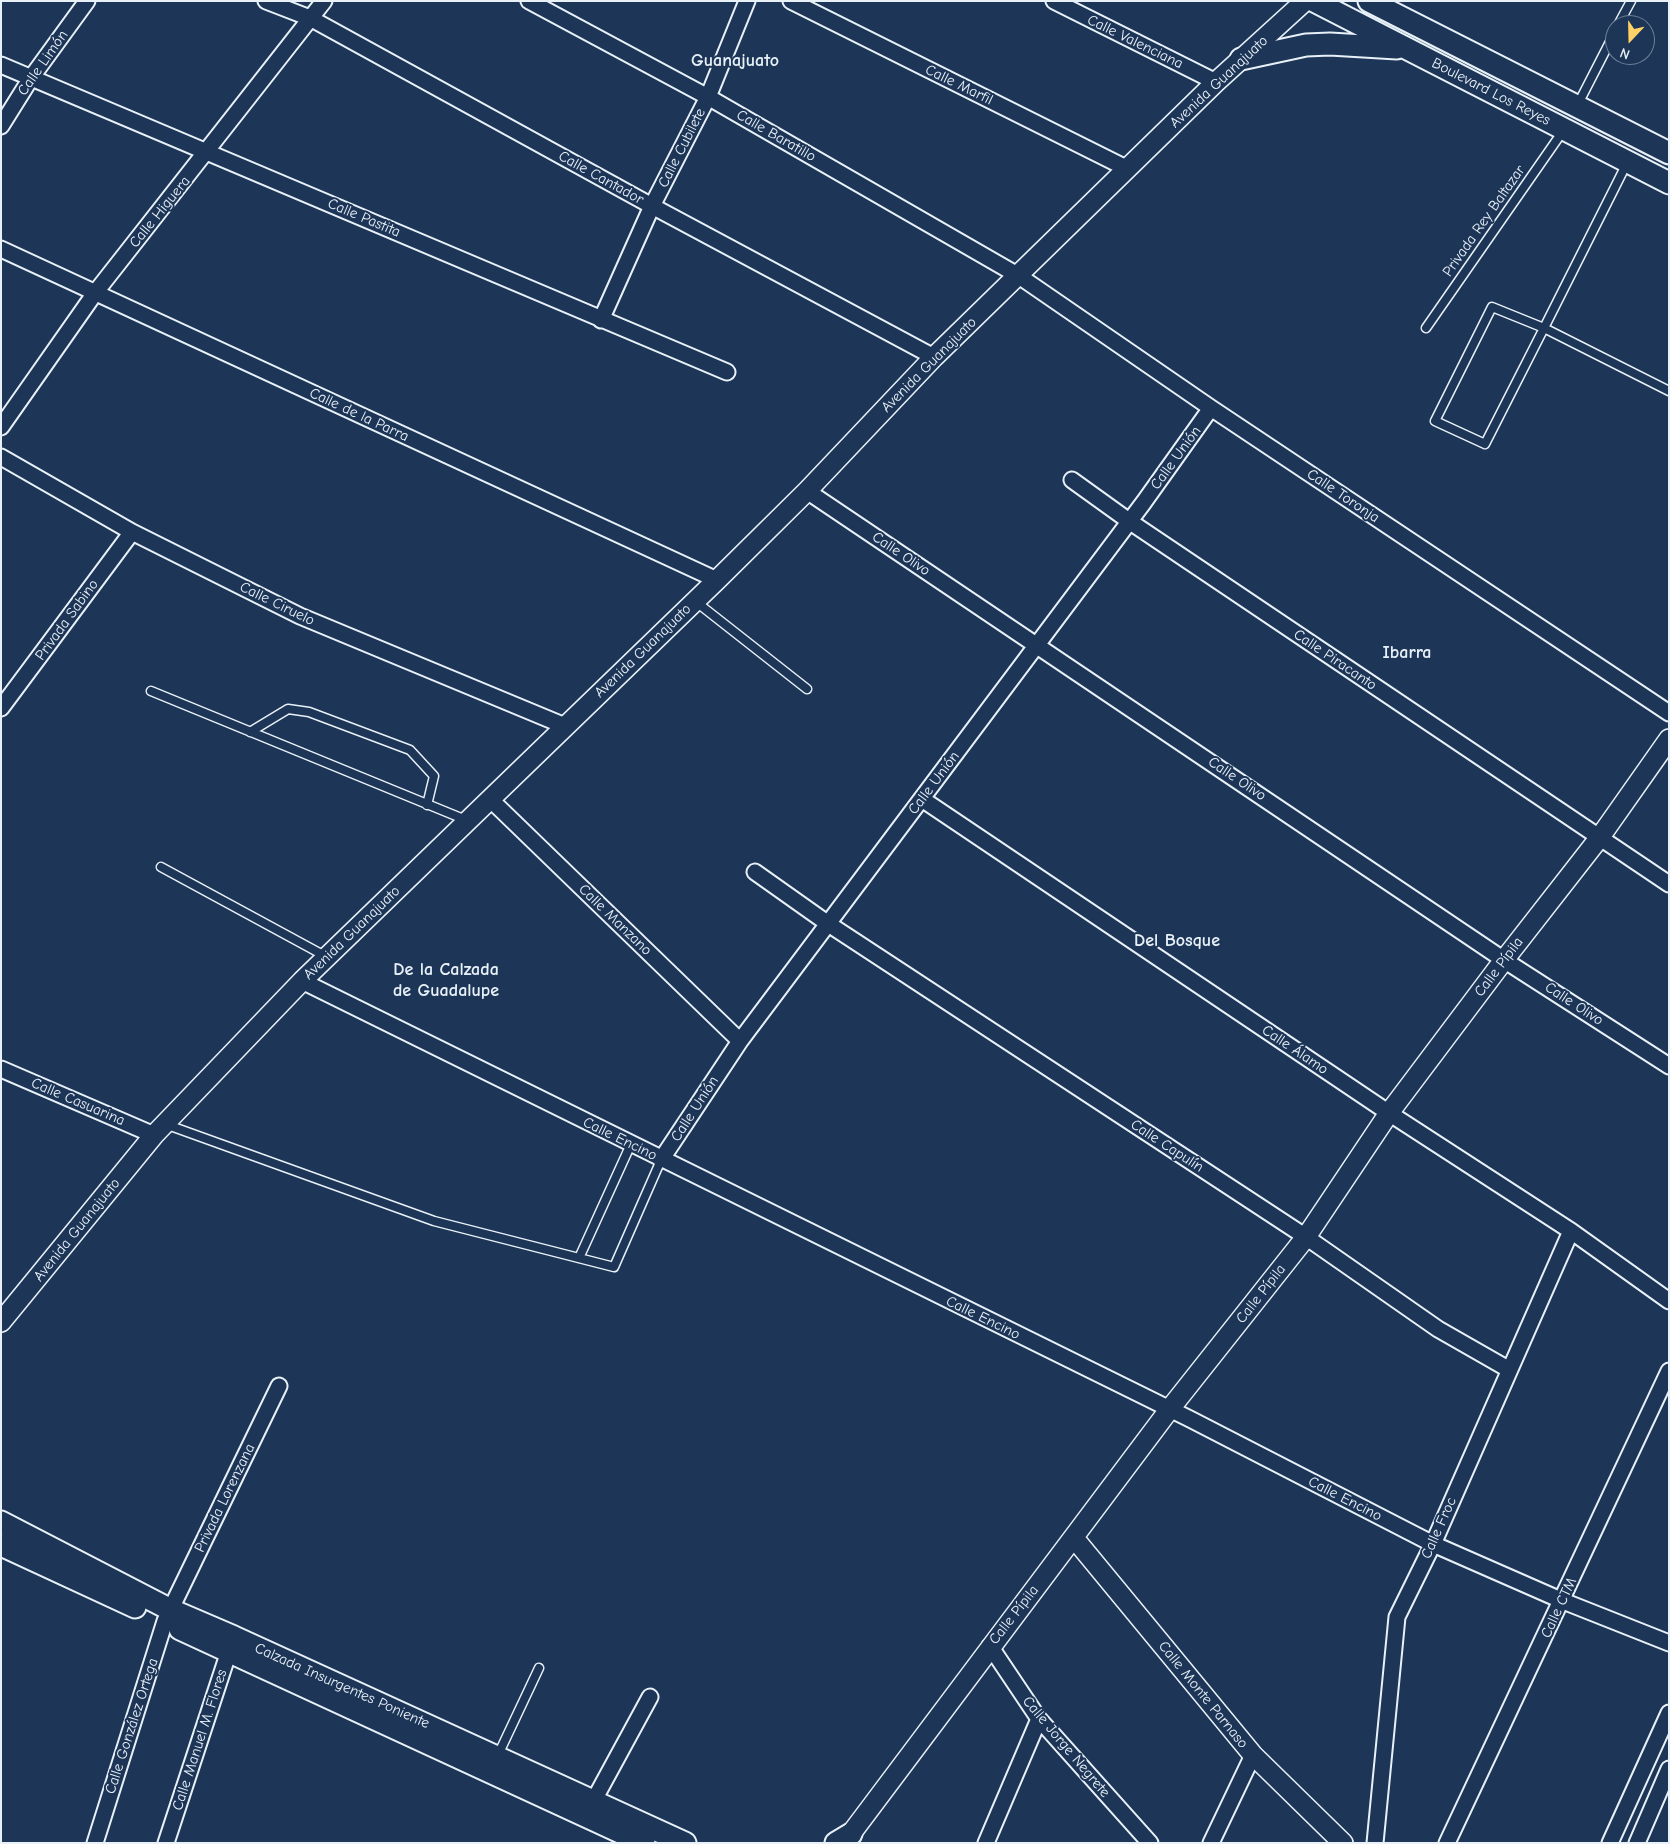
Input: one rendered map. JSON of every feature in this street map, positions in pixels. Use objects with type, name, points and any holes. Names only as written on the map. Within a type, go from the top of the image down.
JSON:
[{"type":"main road","name":"Boulevard Los Reyes","points":[[1314,1],[1669,183]]},
{"type":"main road","name":"Boulevard Los Reyes","points":[[1370,1],[1669,153]]},
{"type":"main road","points":[[1241,60],[1290,48],[1330,44],[1408,50]]},
{"type":"main road","name":"Calzada Insurgentes Poniente","points":[[1,1522],[168,1616]]},
{"type":"main road","name":"Calzada Insurgentes Poniente","points":[[1,1545],[498,1757],[685,1843]]},
{"type":"main road","name":"Calzada Insurgentes Poniente","points":[[231,1644],[644,1843]]},
{"type":"street","name":"Calle Limón","points":[[1,126],[31,78],[87,1]]},
{"type":"street","name":"Calle Cantador","points":[[266,1],[310,18],[652,206],[934,357]]},
{"type":"street","name":"Calle Higuera","points":[[1,427],[95,293],[324,1]]},
{"type":"street","name":"Calle Baratillo","points":[[529,1],[708,97],[1019,276]]},
{"type":"street","name":"Calle Cubilete","points":[[601,320],[652,206],[708,97],[747,1]]},
{"type":"street","name":"Calle Marfil","points":[[791,1],[1128,169]]},
{"type":"street","name":"Calle Valenciana","points":[[1054,1],[1216,82]]},
{"type":"street","name":"Avenida Guanajuato","points":[[1,1322],[160,1130],[302,982],[807,491],[934,357],[1216,82],[1306,1]]},
{"type":"street","name":"Calle Pastita","points":[[1,65],[727,372]]},
{"type":"street","name":"Calle de la Parra","points":[[1,249],[717,580]]},
{"type":"street","name":"Calle Toronja","points":[[1019,276],[1211,408],[1669,713]]},
{"type":"street","name":"Calle Unión","points":[[662,1160],[740,1041],[827,922],[922,799],[1129,521],[1211,408]]},
{"type":"street","name":"Calle Ciruelo","points":[[1,457],[132,532],[300,616],[565,726]]},
{"type":"street","name":"Calle Piracanto","points":[[1072,480],[1129,521],[1669,884]]},
{"type":"street","name":"Calle Olivo","points":[[807,491],[1504,960],[1669,1066]]},
{"type":"street","name":"Privada Sabino","points":[[1,708],[132,532]]},
{"type":"street","name":"Calle Pípila","points":[[844,1840],[1169,1410],[1306,1237],[1389,1113],[1504,960],[1600,837],[1669,739]]},
{"type":"street","name":"Calle Manzano","points":[[490,798],[740,1041]]},
{"type":"street","name":"Calle Álamo","points":[[922,799],[1389,1113],[1571,1231],[1669,1302]]},
{"type":"street","name":"Calle Capulín","points":[[755,872],[827,922],[1306,1237],[1438,1329],[1508,1369]]},
{"type":"street","name":"Calle Encino","points":[[302,982],[1169,1410],[1190,1418],[1433,1544],[1563,1601],[1669,1643]]},
{"type":"street","name":"Calle Casuarina","points":[[1,1069],[160,1130]]},
{"type":"street","name":"Calle Froc","points":[[1375,1843],[1397,1617],[1433,1544],[1508,1369],[1571,1231]]},
{"type":"street","name":"Calle CTM","points":[[1447,1843],[1563,1601],[1669,1371]]},
{"type":"street","name":"Privada Lorenzana","points":[[168,1616],[280,1386]]},
{"type":"street","name":"Calle Monte Parnaso","points":[[1074,1538],[1253,1755],[1343,1843]]},
{"type":"street","name":"Calle González Ortega","points":[[95,1843],[168,1616]]},
{"type":"street","name":"Calle Manuel M. Flores","points":[[166,1843],[231,1644]]},
{"type":"street","name":"Calle Jorge Negrete","points":[[990,1646],[1039,1719],[1150,1843]]},
{"type":"street","points":[[594,1800],[650,1697]]},
{"type":"street","points":[[1610,1843],[1669,1713]]},
{"type":"street","points":[[986,1843],[1039,1719]]},
{"type":"street","points":[[1211,1843],[1253,1755]]},
{"type":"street","points":[[1637,1843],[1669,1769]]},
{"type":"lane","points":[[1623,15],[1631,1]]},
{"type":"lane","points":[[1576,107],[1605,51]]},
{"type":"lane","name":"Privada Rey Baltazar","points":[[1426,328],[1564,130]]},
{"type":"lane","points":[[1628,162],[1544,328],[1485,444],[1435,421],[1492,307],[1544,328],[1669,391]]},
{"type":"lane","points":[[695,601],[806,689]]},
{"type":"lane","points":[[151,691],[467,821]]},
{"type":"lane","points":[[250,732],[288,710],[309,712],[410,750],[434,776],[427,805]]},
{"type":"lane","points":[[161,867],[327,957]]},
{"type":"lane","points":[[160,1130],[434,1222],[614,1267],[662,1160]]},
{"type":"lane","points":[[579,1258],[631,1144]]},
{"type":"lane","points":[[498,1757],[539,1668]]},
{"type":"district","name":"Guanajuato","points":[[735,61]]},
{"type":"district","name":"Ibarra","points":[[1407,653]]},
{"type":"district","name":"Del Bosque","points":[[1177,941]]},
{"type":"district","name":"De la Calzada de Guadalupe","points":[[446,980]]}]
